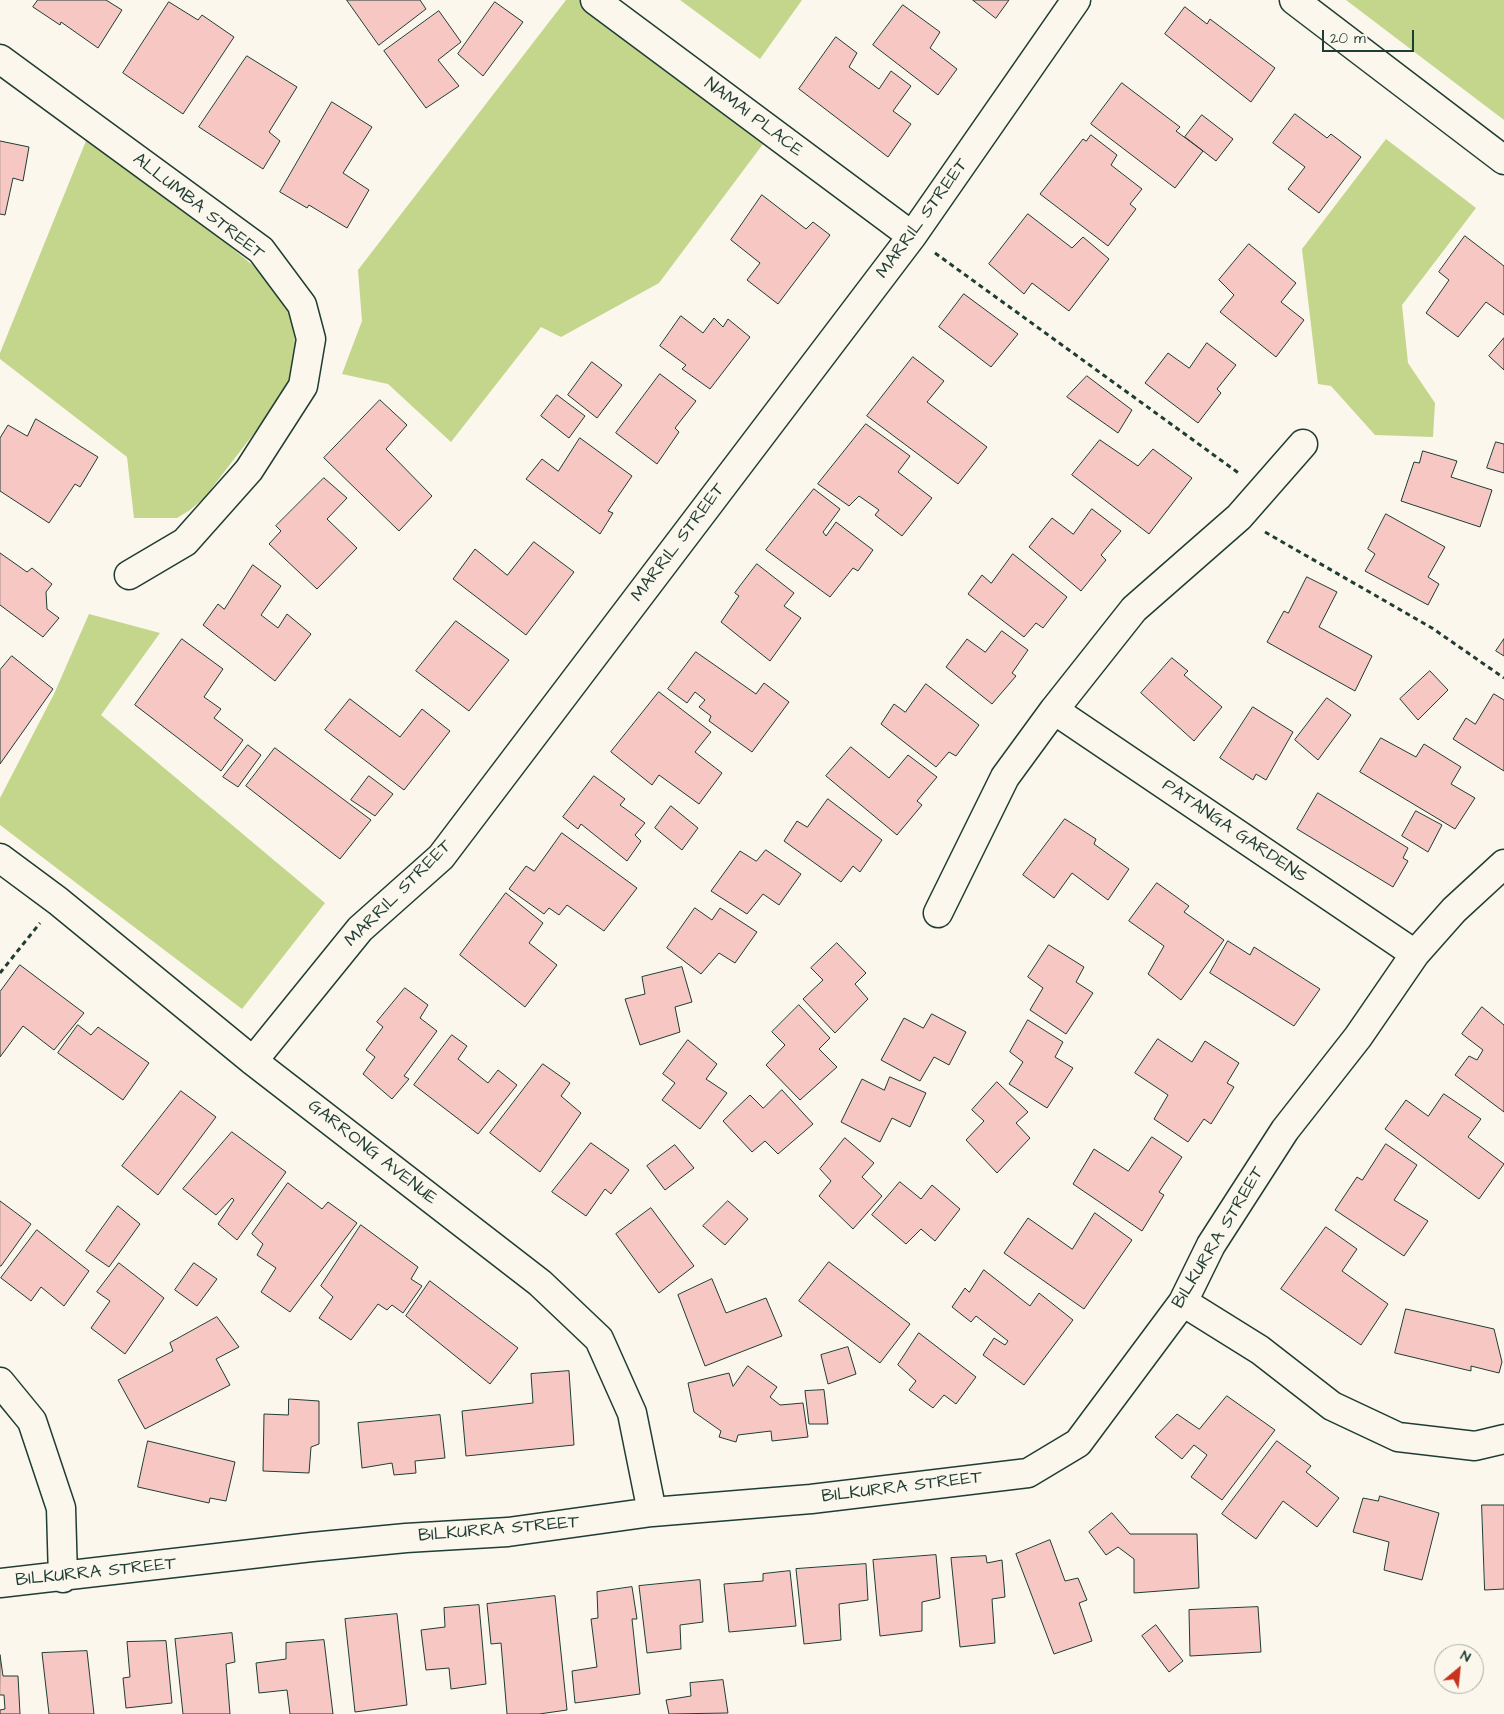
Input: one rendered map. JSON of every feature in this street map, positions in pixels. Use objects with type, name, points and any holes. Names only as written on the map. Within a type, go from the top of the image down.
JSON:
[{"type":"street","name":"NAMAI PLACE","points":[[594,0],[912,236]]},
{"type":"street","name":"MARRIL STREET","points":[[253,1061],[360,929],[441,857],[912,236],[1076,0]]},
{"type":"street","points":[[1294,0],[1504,160]]},
{"type":"street","name":"ALLUMBA STREET","points":[[0,59],[260,250],[302,305],[311,340],[304,386],[248,470],[186,542],[129,575]]},
{"type":"street","points":[[938,913],[1005,777],[1054,710],[1134,609],[1239,517],[1304,444]]},
{"type":"street","name":"PATANGA GARDENS","points":[[1054,710],[1415,954]]},
{"type":"street","name":"GARRONG AVENUE","points":[[0,858],[58,902],[253,1061],[540,1283],[599,1339],[632,1413],[652,1512]]},
{"type":"street","name":"BILKURRA STREET","points":[[0,1583],[63,1578],[312,1547],[406,1538],[508,1532],[652,1512],[811,1499],[1028,1473],[1078,1443],[1183,1302],[1211,1245],[1285,1130],[1358,1037],[1415,954],[1454,910],[1504,864]]},
{"type":"street","points":[[1183,1302],[1260,1350],[1332,1406],[1398,1437],[1475,1446],[1504,1438]]},
{"type":"street","points":[[0,1382],[32,1421],[61,1508],[63,1578]]},
{"type":"path","points":[[912,236],[1263,491]]},
{"type":"path","points":[[1239,517],[1432,628],[1504,678]]},
{"type":"path","points":[[0,973],[58,902]]},
{"type":"green space","points":[[566,0],[592,0],[772,132],[659,283],[561,337],[541,327],[451,442],[388,384],[342,374],[362,321],[358,270]]},
{"type":"green space","points":[[680,0],[802,0],[760,59]]},
{"type":"green space","points":[[1346,0],[1504,0],[1504,120]]},
{"type":"green space","points":[[90,131],[261,272],[281,294],[289,312],[296,345],[290,381],[278,402],[205,497],[177,518],[134,518],[127,457],[0,359],[0,353]]},
{"type":"green space","points":[[1386,139],[1476,208],[1402,305],[1408,363],[1435,403],[1433,437],[1375,435],[1331,386],[1318,384],[1302,249]]},
{"type":"green space","points":[[89,614],[160,633],[101,715],[325,903],[242,1009],[0,825],[0,798],[54,694]]},
{"type":"building","points":[[38,0],[106,0],[122,10],[98,48],[61,22],[60,25],[33,7]]},
{"type":"building","points":[[347,0],[420,0],[426,9],[379,45]]},
{"type":"building","points":[[973,0],[1009,0],[996,18]]},
{"type":"building","points":[[169,2],[198,20],[202,15],[234,37],[183,114],[123,73]]},
{"type":"building","points":[[495,2],[523,22],[483,76],[458,54]]},
{"type":"building","points":[[903,5],[940,32],[930,48],[957,69],[938,95],[873,45]]},
{"type":"building","points":[[1185,7],[1207,24],[1210,19],[1275,68],[1251,102],[1165,34]]},
{"type":"building","points":[[439,11],[461,42],[438,60],[459,86],[426,108],[384,51]]},
{"type":"building","points":[[836,37],[857,53],[849,67],[879,89],[891,71],[911,86],[893,111],[911,124],[888,157],[799,89]]},
{"type":"building","points":[[247,56],[297,87],[269,132],[280,141],[263,169],[199,127]]},
{"type":"building","points":[[1122,83],[1180,127],[1176,131],[1203,151],[1175,188],[1091,124]]},
{"type":"building","points":[[332,102],[372,127],[343,173],[369,190],[347,228],[309,205],[307,208],[280,192]]},
{"type":"building","points":[[1295,114],[1327,138],[1331,134],[1361,157],[1319,213],[1288,189],[1305,167],[1273,143]]},
{"type":"building","points":[[1202,115],[1233,139],[1216,161],[1185,137]]},
{"type":"building","points":[[1091,135],[1117,155],[1111,165],[1142,189],[1130,204],[1136,209],[1108,246],[1040,194],[1083,139],[1086,141]]},
{"type":"building","points":[[0,141],[29,147],[23,181],[13,178],[5,215],[0,214]]},
{"type":"building","points":[[762,195],[806,229],[813,222],[830,235],[778,304],[747,280],[760,263],[731,240]]},
{"type":"building","points":[[1028,214],[1072,248],[1083,237],[1109,259],[1069,311],[1032,283],[1024,294],[989,264]]},
{"type":"building","points":[[1465,236],[1504,266],[1504,315],[1486,302],[1458,337],[1426,313],[1449,280],[1439,272]]},
{"type":"building","points":[[1249,244],[1296,283],[1281,302],[1304,320],[1276,357],[1220,312],[1234,295],[1219,280]]},
{"type":"building","points":[[964,294],[1018,334],[991,367],[939,327]]},
{"type":"building","points":[[681,316],[703,333],[714,318],[723,327],[728,319],[750,337],[710,389],[682,369],[686,365],[660,346]]},
{"type":"building","points":[[1504,338],[1504,370],[1489,356]]},
{"type":"building","points":[[1207,343],[1236,365],[1217,389],[1221,393],[1198,423],[1145,383],[1168,353],[1189,368]]},
{"type":"building","points":[[913,357],[944,381],[927,402],[987,447],[958,484],[867,416]]},
{"type":"building","points":[[592,362],[622,385],[597,418],[568,395]]},
{"type":"building","points":[[660,374],[696,401],[675,428],[679,432],[657,464],[616,433]]},
{"type":"building","points":[[1087,376],[1132,410],[1118,433],[1067,397]]},
{"type":"building","points":[[557,395],[585,416],[569,438],[541,416]]},
{"type":"building","points":[[380,400],[407,425],[386,449],[432,496],[399,531],[324,458]]},
{"type":"building","points":[[36,419],[98,457],[80,487],[75,484],[49,523],[0,491],[0,438],[8,425],[27,436]]},
{"type":"building","points":[[866,424],[910,456],[898,472],[932,498],[902,536],[875,515],[879,510],[859,496],[849,506],[818,484]]},
{"type":"building","points":[[580,438],[632,476],[608,511],[613,513],[600,534],[526,479],[542,459],[558,471]]},
{"type":"building","points":[[1100,440],[1138,466],[1153,449],[1192,478],[1149,534],[1072,475]]},
{"type":"building","points":[[1496,442],[1504,444],[1504,473],[1487,468]]},
{"type":"building","points":[[1423,451],[1457,461],[1451,477],[1492,490],[1480,527],[1401,501],[1414,462],[1419,463]]},
{"type":"building","points":[[324,478],[347,498],[327,519],[357,548],[317,589],[269,544],[281,531],[276,526]]},
{"type":"building","points":[[814,489],[840,509],[823,532],[826,536],[836,522],[873,550],[858,571],[853,568],[830,597],[766,550]]},
{"type":"building","points":[[1092,509],[1121,531],[1101,555],[1106,560],[1081,591],[1029,547],[1052,518],[1073,534]]},
{"type":"building","points":[[1386,514],[1445,547],[1428,577],[1439,584],[1428,605],[1365,571],[1375,554],[1368,549]]},
{"type":"building","points":[[534,542],[574,572],[526,635],[453,579],[475,549],[507,575]]},
{"type":"building","points":[[0,553],[27,572],[32,568],[52,584],[46,592],[47,609],[59,618],[43,637],[0,605]]},
{"type":"building","points":[[1013,554],[1067,597],[1043,628],[1036,623],[1024,637],[968,594],[982,575],[991,583]]},
{"type":"building","points":[[757,564],[794,593],[784,606],[801,618],[770,661],[721,622],[739,596],[735,593]]},
{"type":"building","points":[[253,565],[281,586],[261,615],[278,628],[287,614],[311,634],[275,681],[203,625],[218,604],[224,609]]},
{"type":"building","points":[[1307,577],[1337,592],[1319,627],[1372,656],[1355,691],[1267,642],[1284,611],[1288,613]]},
{"type":"building","points":[[456,621],[509,660],[469,711],[416,671]]},
{"type":"building","points":[[1002,631],[1028,650],[1012,673],[1016,676],[992,704],[946,667],[967,639],[985,652]]},
{"type":"building","points":[[182,639],[223,669],[204,697],[221,709],[214,718],[243,740],[221,771],[135,705]]},
{"type":"building","points":[[1504,639],[1504,656],[1496,651]]},
{"type":"building","points":[[696,652],[756,694],[764,683],[789,702],[752,752],[709,721],[711,716],[699,707],[705,700],[695,692],[687,703],[668,689]]},
{"type":"building","points":[[12,656],[53,689],[0,764],[0,670]]},
{"type":"building","points":[[1172,658],[1188,671],[1184,675],[1222,707],[1194,741],[1141,693]]},
{"type":"building","points":[[1430,671],[1448,690],[1418,720],[1400,699]]},
{"type":"building","points":[[926,684],[979,725],[956,756],[949,752],[936,767],[881,724],[894,704],[905,712]]},
{"type":"building","points":[[659,692],[711,732],[695,752],[722,773],[699,804],[659,775],[652,785],[611,752]]},
{"type":"building","points":[[1494,694],[1504,700],[1504,771],[1453,739],[1466,718],[1475,724]]},
{"type":"building","points":[[1327,698],[1351,715],[1318,760],[1295,740]]},
{"type":"building","points":[[350,699],[400,737],[422,709],[450,731],[404,790],[325,730]]},
{"type":"building","points":[[1253,707],[1293,732],[1266,780],[1256,774],[1253,780],[1220,758]]},
{"type":"building","points":[[1381,738],[1416,757],[1424,744],[1461,767],[1451,784],[1475,798],[1455,829],[1360,772]]},
{"type":"building","points":[[248,745],[261,755],[238,787],[223,777]]},
{"type":"building","points":[[851,747],[889,778],[908,755],[937,777],[917,801],[922,805],[897,835],[826,776]]},
{"type":"building","points":[[275,748],[371,820],[340,859],[246,786]]},
{"type":"building","points":[[369,776],[393,794],[375,816],[351,800]]},
{"type":"building","points":[[594,776],[625,799],[620,805],[645,823],[635,835],[641,841],[627,861],[581,824],[578,829],[563,817]]},
{"type":"building","points":[[1318,793],[1408,848],[1403,858],[1408,861],[1393,887],[1297,829]]},
{"type":"building","points":[[828,799],[882,840],[860,872],[853,866],[841,882],[784,841],[797,821],[807,827]]},
{"type":"building","points":[[671,806],[698,828],[682,850],[655,828]]},
{"type":"building","points":[[1416,811],[1442,825],[1428,852],[1402,836]]},
{"type":"building","points":[[1065,819],[1096,839],[1094,844],[1129,869],[1108,900],[1072,873],[1054,898],[1023,875]]},
{"type":"building","points":[[562,833],[637,888],[604,931],[567,905],[559,915],[549,908],[544,914],[509,889],[526,866],[534,871]]},
{"type":"building","points":[[766,850],[801,874],[779,905],[763,894],[747,914],[711,891],[740,851],[756,861]]},
{"type":"building","points":[[1157,883],[1189,906],[1184,912],[1224,940],[1181,1000],[1148,974],[1164,946],[1129,921]]},
{"type":"building","points":[[506,893],[543,923],[529,943],[557,965],[525,1007],[460,955]]},
{"type":"building","points":[[695,908],[712,920],[720,908],[757,932],[735,963],[719,953],[701,974],[667,948]]},
{"type":"building","points":[[1228,941],[1250,955],[1254,947],[1320,989],[1294,1026],[1210,973]]},
{"type":"building","points":[[837,943],[866,973],[855,984],[868,999],[835,1033],[803,999],[823,980],[811,968]]},
{"type":"building","points":[[1049,945],[1084,967],[1076,982],[1093,993],[1066,1034],[1030,1010],[1043,988],[1028,977]]},
{"type":"building","points":[[20,965],[84,1013],[54,1050],[23,1026],[0,1057],[0,992]]},
{"type":"building","points":[[682,967],[692,1002],[675,1007],[680,1032],[640,1045],[625,999],[645,994],[642,977]]},
{"type":"building","points":[[405,988],[428,1005],[420,1018],[437,1031],[404,1076],[409,1079],[392,1099],[363,1074],[375,1057],[366,1050],[383,1027],[377,1022]]},
{"type":"building","points":[[799,1005],[830,1038],[819,1049],[837,1067],[800,1100],[766,1065],[785,1045],[772,1032]]},
{"type":"building","points":[[1482,1007],[1504,1025],[1504,1112],[1455,1075],[1469,1056],[1477,1060],[1483,1050],[1462,1034]]},
{"type":"building","points":[[932,1014],[966,1032],[949,1065],[934,1057],[920,1081],[881,1060],[904,1018],[923,1028]]},
{"type":"building","points":[[1028,1020],[1063,1042],[1055,1057],[1073,1068],[1047,1108],[1009,1084],[1023,1062],[1010,1052]]},
{"type":"building","points":[[78,1025],[91,1035],[98,1027],[149,1063],[123,1100],[58,1053]]},
{"type":"building","points":[[452,1035],[467,1046],[458,1059],[488,1083],[498,1070],[517,1085],[478,1134],[414,1085]]},
{"type":"building","points":[[1158,1039],[1192,1062],[1205,1041],[1239,1063],[1227,1083],[1234,1087],[1211,1124],[1204,1119],[1188,1142],[1154,1119],[1168,1095],[1135,1073]]},
{"type":"building","points":[[688,1040],[717,1064],[706,1079],[727,1093],[700,1129],[662,1100],[675,1083],[663,1074]]},
{"type":"building","points":[[543,1064],[570,1083],[561,1096],[581,1113],[540,1172],[490,1133]]},
{"type":"building","points":[[890,1077],[926,1093],[910,1127],[892,1118],[880,1142],[841,1122],[862,1079],[884,1090]]},
{"type":"building","points":[[997,1082],[1028,1112],[1016,1123],[1030,1138],[997,1173],[966,1140],[984,1121],[972,1110]]},
{"type":"building","points":[[782,1090],[813,1124],[778,1154],[765,1141],[752,1152],[723,1121],[750,1095],[763,1108]]},
{"type":"building","points":[[181,1091],[216,1117],[158,1195],[122,1166]]},
{"type":"building","points":[[1444,1094],[1481,1119],[1468,1137],[1504,1164],[1479,1199],[1385,1129],[1406,1100],[1428,1116]]},
{"type":"building","points":[[232,1132],[286,1172],[237,1240],[218,1224],[234,1200],[232,1198],[216,1215],[183,1189]]},
{"type":"building","points":[[1152,1137],[1182,1157],[1159,1192],[1164,1195],[1142,1231],[1073,1184],[1094,1149],[1128,1171]]},
{"type":"building","points":[[845,1138],[874,1163],[862,1177],[882,1196],[853,1229],[819,1196],[831,1181],[820,1169]]},
{"type":"building","points":[[591,1143],[629,1170],[611,1194],[605,1189],[586,1216],[552,1192]]},
{"type":"building","points":[[1386,1144],[1417,1165],[1394,1200],[1428,1221],[1404,1256],[1335,1210],[1357,1177],[1362,1180]]},
{"type":"building","points":[[675,1145],[694,1168],[665,1190],[647,1166]]},
{"type":"building","points":[[900,1182],[921,1199],[932,1185],[960,1209],[935,1241],[921,1229],[906,1244],[872,1215]]},
{"type":"building","points":[[288,1183],[322,1209],[328,1202],[357,1223],[290,1312],[261,1292],[276,1268],[257,1255],[263,1244],[252,1234]]},
{"type":"building","points":[[0,1201],[31,1224],[1,1266],[0,1266]]},
{"type":"building","points":[[728,1201],[748,1219],[725,1245],[703,1226]]},
{"type":"building","points":[[118,1206],[140,1224],[109,1267],[86,1251]]},
{"type":"building","points":[[651,1208],[694,1266],[659,1293],[616,1234]]},
{"type":"building","points":[[1095,1213],[1132,1240],[1084,1309],[1004,1253],[1028,1218],[1072,1249]]},
{"type":"building","points":[[361,1225],[418,1267],[411,1279],[422,1286],[403,1313],[392,1305],[387,1310],[378,1304],[351,1340],[319,1318],[333,1297],[321,1286]]},
{"type":"building","points":[[1326,1227],[1357,1249],[1342,1271],[1388,1304],[1361,1345],[1281,1289]]},
{"type":"building","points":[[37,1230],[89,1271],[64,1306],[41,1287],[31,1301],[1,1278]]},
{"type":"building","points":[[829,1262],[910,1324],[880,1363],[799,1301]]},
{"type":"building","points":[[119,1263],[164,1298],[125,1354],[91,1328],[110,1301],[97,1292]]},
{"type":"building","points":[[194,1263],[217,1279],[197,1306],[175,1290]]},
{"type":"building","points":[[984,1270],[1030,1306],[1039,1293],[1073,1320],[1024,1385],[983,1355],[994,1338],[1005,1345],[1008,1341],[976,1316],[971,1322],[952,1307],[965,1288],[969,1292]]},
{"type":"building","points":[[712,1279],[726,1313],[766,1298],[782,1336],[705,1366],[678,1295]]},
{"type":"building","points":[[430,1281],[518,1348],[490,1384],[406,1316]]},
{"type":"building","points":[[1406,1309],[1494,1329],[1502,1362],[1499,1373],[1471,1366],[1471,1371],[1395,1353]]},
{"type":"building","points":[[217,1317],[239,1347],[216,1359],[230,1385],[145,1429],[118,1380],[173,1351],[170,1343]]},
{"type":"building","points":[[919,1333],[976,1377],[956,1404],[944,1395],[933,1408],[909,1390],[916,1381],[898,1365]]},
{"type":"building","points":[[848,1347],[856,1374],[828,1384],[821,1355]]},
{"type":"building","points":[[748,1366],[777,1387],[770,1397],[780,1405],[803,1403],[808,1437],[772,1441],[771,1431],[738,1435],[736,1442],[719,1437],[721,1431],[694,1412],[688,1383],[729,1373],[733,1386]]},
{"type":"building","points":[[569,1371],[574,1445],[466,1456],[462,1411],[533,1403],[531,1374]]},
{"type":"building","points":[[824,1390],[828,1424],[809,1424],[805,1391]]},
{"type":"building","points":[[1227,1396],[1275,1430],[1222,1500],[1191,1477],[1207,1455],[1194,1445],[1182,1459],[1155,1437],[1177,1414],[1199,1429]]},
{"type":"building","points":[[289,1399],[319,1401],[319,1444],[311,1447],[309,1473],[263,1471],[264,1414],[288,1415]]},
{"type":"building","points":[[440,1415],[445,1458],[415,1461],[416,1473],[394,1475],[392,1463],[362,1468],[358,1423]]},
{"type":"building","points":[[148,1441],[235,1462],[226,1501],[210,1498],[209,1503],[138,1487]]},
{"type":"building","points":[[1277,1441],[1311,1466],[1306,1472],[1339,1498],[1317,1527],[1283,1501],[1256,1539],[1222,1514]]},
{"type":"building","points":[[1380,1496],[1439,1513],[1422,1580],[1384,1570],[1389,1542],[1353,1532],[1363,1498],[1378,1501]]},
{"type":"building","points":[[1482,1505],[1504,1505],[1504,1589],[1485,1590]]},
{"type":"building","points":[[1112,1513],[1130,1534],[1197,1534],[1199,1588],[1134,1593],[1134,1559],[1118,1547],[1106,1555],[1089,1532]]},
{"type":"building","points":[[1050,1540],[1065,1581],[1078,1578],[1087,1600],[1079,1603],[1092,1641],[1054,1654],[1016,1554]]},
{"type":"building","points":[[936,1555],[940,1598],[922,1602],[922,1631],[880,1636],[873,1560]]},
{"type":"building","points":[[986,1556],[987,1563],[1002,1560],[1005,1597],[992,1599],[995,1643],[960,1647],[951,1558]]},
{"type":"building","points":[[866,1564],[868,1600],[839,1604],[841,1640],[804,1644],[796,1569]]},
{"type":"building","points":[[790,1571],[796,1626],[729,1632],[724,1584],[763,1581],[763,1574]]},
{"type":"building","points":[[700,1580],[703,1622],[680,1625],[681,1649],[647,1653],[639,1586]]},
{"type":"building","points":[[632,1587],[637,1619],[632,1619],[640,1694],[575,1703],[572,1671],[597,1667],[591,1619],[598,1618],[597,1592]]},
{"type":"building","points":[[555,1596],[567,1710],[539,1714],[507,1714],[501,1643],[491,1644],[487,1604]]},
{"type":"building","points":[[479,1605],[486,1684],[451,1689],[449,1668],[426,1670],[421,1630],[445,1627],[444,1608]]},
{"type":"building","points":[[1258,1607],[1261,1652],[1190,1656],[1189,1610]]},
{"type":"building","points":[[397,1614],[407,1705],[355,1712],[345,1619]]},
{"type":"building","points":[[1156,1625],[1183,1661],[1169,1672],[1142,1636]]},
{"type":"building","points":[[232,1633],[235,1662],[226,1664],[230,1714],[183,1714],[175,1639]]},
{"type":"building","points":[[324,1640],[333,1714],[290,1714],[287,1690],[259,1693],[256,1663],[286,1659],[286,1643]]},
{"type":"building","points":[[166,1641],[172,1703],[126,1708],[123,1678],[130,1677],[127,1642]]},
{"type":"building","points":[[87,1651],[94,1714],[49,1714],[42,1653]]},
{"type":"building","points":[[0,1655],[3,1676],[18,1676],[20,1714],[0,1714],[0,1710],[5,1709],[4,1695],[0,1695]]},
{"type":"building","points":[[723,1680],[728,1713],[669,1714],[666,1700],[691,1696],[690,1683]]}]
